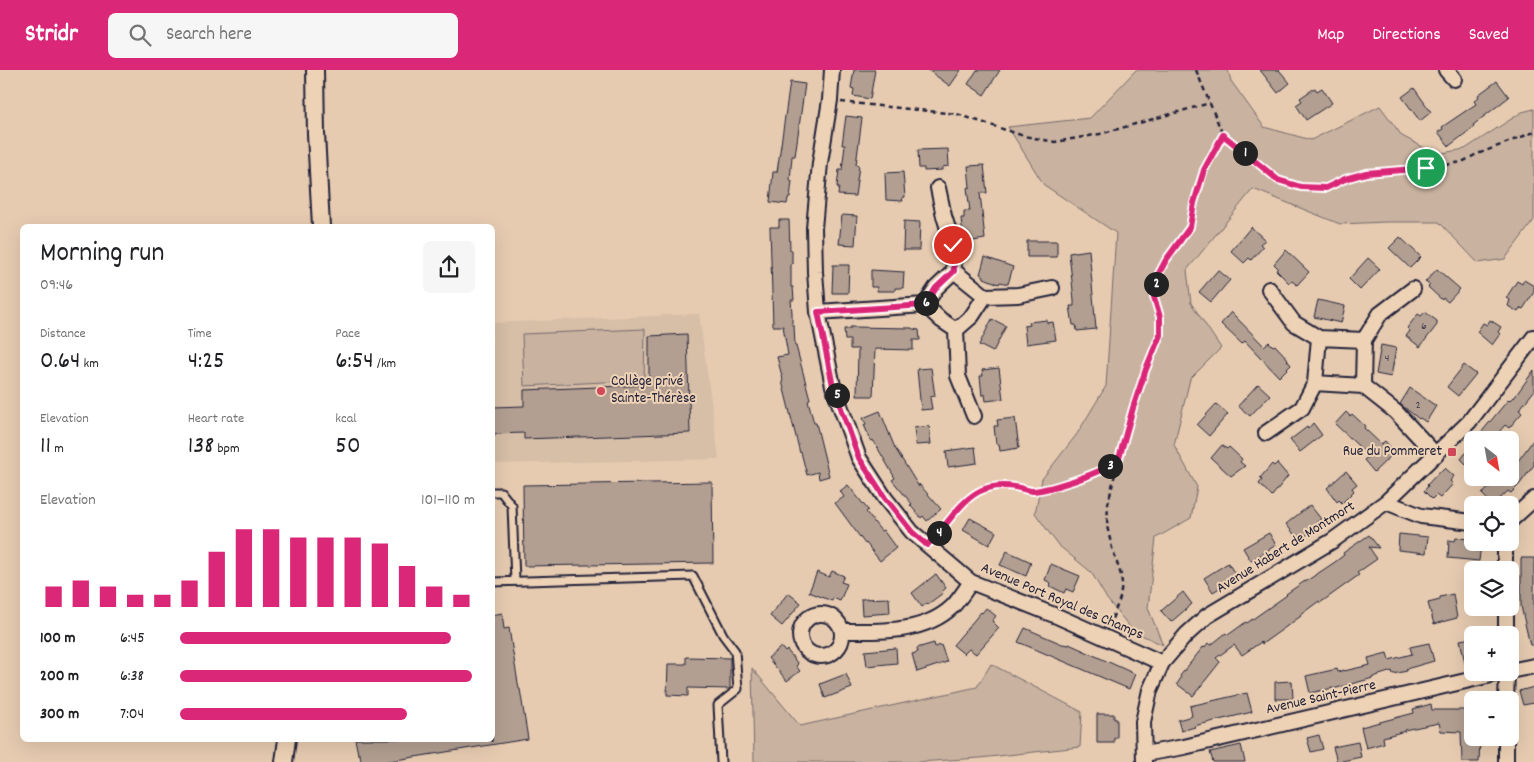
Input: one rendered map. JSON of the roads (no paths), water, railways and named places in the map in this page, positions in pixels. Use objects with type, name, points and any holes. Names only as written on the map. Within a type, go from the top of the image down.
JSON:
[{"type":"street","points":[[315,70],[321,224]]},
{"type":"street","name":"Avenue Port Royal des Champs","points":[[832,70],[814,228],[815,272],[818,312],[833,386],[859,458],[885,498],[912,532],[971,582],[1162,663]]},
{"type":"street","points":[[925,305],[936,288],[954,271],[953,245],[938,188]]},
{"type":"street","points":[[954,271],[986,296],[1018,295],[1052,288]]},
{"type":"street","points":[[1269,289],[1294,322],[1319,338],[1364,340]]},
{"type":"street","points":[[1363,386],[1364,340],[1380,314],[1413,289]]},
{"type":"street","points":[[956,330],[972,316],[986,296]]},
{"type":"street","points":[[818,312],[925,305],[941,320],[956,330]]},
{"type":"street","points":[[956,330],[958,376],[974,416]]},
{"type":"street","name":"Avenue Habert de Montmort","points":[[1144,758],[1143,722],[1150,690],[1162,663],[1186,635],[1207,616],[1332,541],[1386,502],[1470,422],[1534,337]]},
{"type":"street","points":[[1266,433],[1302,408],[1315,384],[1319,338]]},
{"type":"street","points":[[1315,384],[1363,386],[1396,412],[1436,455]]},
{"type":"street","points":[[1519,513],[1534,499]]},
{"type":"street","points":[[1386,502],[1421,516],[1464,521]]},
{"type":"street","points":[[842,631],[880,631],[919,626],[935,619],[953,606],[971,582]]},
{"type":"street","points":[[1519,669],[1534,666]]},
{"type":"street","name":"Avenue Saint-Pierre","points":[[1144,758],[1184,746],[1466,681]]},
{"type":"street","points":[[284,762],[287,742]]},
{"type":"street","points":[[1506,746],[1506,762]]},
{"type":"lane","points":[[495,492],[501,492],[512,506],[515,581]]},
{"type":"lane","points":[[495,582],[693,576],[723,635],[735,651],[738,689],[718,706],[721,762]]},
{"type":"place","name":"Collège privé Sainte-Thérèse","points":[[601,391]]},
{"type":"place","name":"Rue du Pommeret","points":[[1452,452]]}]
